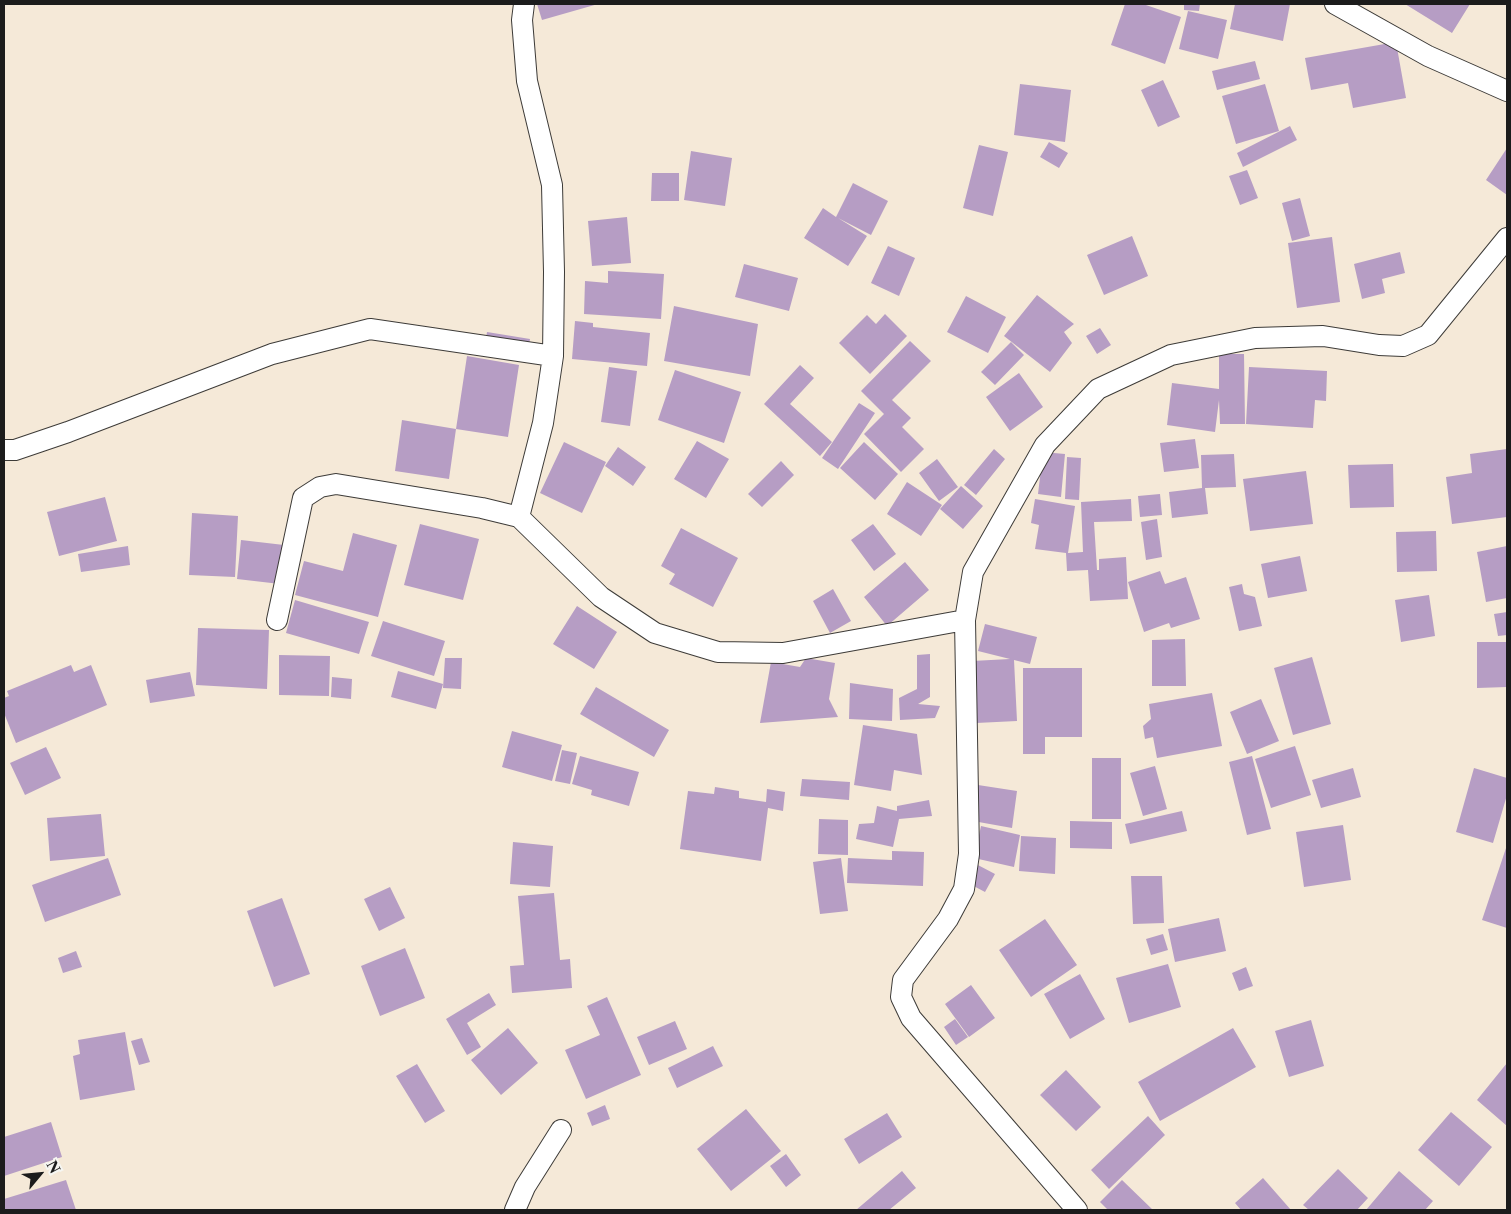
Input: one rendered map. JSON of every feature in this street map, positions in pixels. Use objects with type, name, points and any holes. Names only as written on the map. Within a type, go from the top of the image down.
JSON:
[{"type":"street","points":[[519,517],[543,423],[552,356],[554,272],[552,184],[527,81],[522,20],[524,4]]},
{"type":"street","points":[[1335,4],[1355,9],[1428,56],[1507,91]]},
{"type":"street","points":[[1077,1210],[911,1018],[901,997],[903,980],[948,920],[964,889],[969,854],[965,620],[973,572],[1045,445],[1098,390],[1171,355],[1255,338],[1323,336],[1379,345],[1403,346],[1428,335],[1507,238]]},
{"type":"street","points":[[4,450],[15,450],[68,432],[272,354],[370,329],[552,356]]},
{"type":"street","points":[[276,620],[304,498],[320,487],[336,484],[482,508],[519,517],[601,597],[655,633],[718,652],[783,653],[965,620]]},
{"type":"street","points":[[515,1210],[525,1187],[561,1130]]},
{"type":"building","points":[[537,4],[598,4],[542,20]]},
{"type":"building","points":[[1125,4],[1143,4],[1181,17],[1165,64],[1111,45]]},
{"type":"building","points":[[1184,4],[1200,4],[1199,11],[1184,10]]},
{"type":"building","points":[[1235,4],[1290,4],[1283,41],[1230,29]]},
{"type":"building","points":[[1405,4],[1470,4],[1452,33]]},
{"type":"building","points":[[1188,11],[1227,20],[1218,59],[1179,49]]},
{"type":"building","points":[[1396,42],[1406,98],[1353,108],[1348,83],[1311,90],[1305,58]]},
{"type":"building","points":[[1255,61],[1260,79],[1217,90],[1212,71]]},
{"type":"building","points":[[1163,80],[1180,117],[1158,127],[1141,90]]},
{"type":"building","points":[[1020,84],[1071,90],[1065,142],[1014,135]]},
{"type":"building","points":[[1265,84],[1279,131],[1236,144],[1222,96]]},
{"type":"building","points":[[1290,126],[1297,140],[1243,167],[1237,153]]},
{"type":"building","points":[[1049,142],[1068,153],[1059,168],[1040,157]]},
{"type":"building","points":[[979,145],[1008,152],[993,216],[963,208]]},
{"type":"building","points":[[1507,148],[1507,195],[1486,180]]},
{"type":"building","points":[[691,151],[732,158],[725,206],[684,200]]},
{"type":"building","points":[[1247,170],[1258,198],[1240,205],[1229,176]]},
{"type":"building","points":[[652,173],[679,173],[679,201],[651,201]]},
{"type":"building","points":[[853,183],[888,201],[871,235],[838,218],[867,236],[848,266],[804,238],[823,208],[836,217]]},
{"type":"building","points":[[1300,198],[1310,236],[1292,241],[1282,203]]},
{"type":"building","points":[[627,217],[631,263],[592,266],[588,221]]},
{"type":"building","points":[[1132,236],[1148,276],[1104,295],[1087,255]]},
{"type":"building","points":[[1332,237],[1340,302],[1297,308],[1288,243]]},
{"type":"building","points":[[888,246],[915,258],[899,296],[871,283]]},
{"type":"building","points":[[1400,252],[1405,273],[1382,279],[1385,293],[1362,299],[1354,264]]},
{"type":"building","points":[[744,264],[798,278],[789,311],[735,297]]},
{"type":"building","points":[[608,271],[664,274],[661,319],[584,314],[585,281],[608,283]]},
{"type":"building","points":[[1037,295],[1074,324],[1064,332],[1072,343],[1050,372],[1004,336]]},
{"type":"building","points":[[966,296],[1006,317],[988,353],[947,332]]},
{"type":"building","points":[[674,306],[758,324],[750,376],[664,361]]},
{"type":"building","points":[[885,314],[907,336],[870,374],[839,343],[867,315],[876,324]]},
{"type":"building","points":[[575,321],[593,323],[593,327],[650,333],[647,366],[572,359]]},
{"type":"building","points":[[1100,328],[1111,345],[1097,354],[1086,336]]},
{"type":"building","points":[[487,332],[530,339],[526,362],[483,356]]},
{"type":"building","points":[[910,341],[931,361],[892,400],[911,418],[902,427],[924,449],[901,472],[864,434],[884,414],[861,391]]},
{"type":"building","points":[[1011,342],[1024,355],[995,385],[981,372]]},
{"type":"building","points":[[1219,354],[1244,354],[1245,424],[1220,424],[1219,400],[1215,432],[1167,425],[1172,383],[1219,389]]},
{"type":"building","points":[[467,356],[519,365],[508,437],[456,429]]},
{"type":"building","points":[[800,365],[814,378],[790,404],[832,442],[820,456],[764,404]]},
{"type":"building","points":[[609,367],[637,371],[630,426],[601,422]]},
{"type":"building","points":[[1249,367],[1327,371],[1326,401],[1315,400],[1313,428],[1246,424]]},
{"type":"building","points":[[675,370],[741,392],[724,443],[658,420]]},
{"type":"building","points":[[1019,373],[1043,407],[1010,431],[986,397]]},
{"type":"building","points":[[859,403],[875,413],[838,469],[822,458]]},
{"type":"building","points":[[402,420],[456,429],[449,479],[395,471]]},
{"type":"building","points":[[1195,439],[1199,468],[1164,472],[1160,443]]},
{"type":"building","points":[[697,441],[729,459],[706,498],[674,479]]},
{"type":"building","points":[[564,442],[606,462],[582,513],[540,493]]},
{"type":"building","points":[[864,442],[898,474],[875,500],[840,468]]},
{"type":"building","points":[[618,447],[646,467],[633,486],[605,466]]},
{"type":"building","points":[[994,449],[1005,459],[976,495],[964,485]]},
{"type":"building","points":[[1507,449],[1507,517],[1452,524],[1446,477],[1472,473],[1470,454]]},
{"type":"building","points":[[1043,452],[1065,454],[1061,497],[1038,494]]},
{"type":"building","points":[[1234,454],[1236,487],[1205,488],[1208,514],[1172,518],[1169,492],[1202,488],[1201,455]]},
{"type":"building","points":[[1067,457],[1081,458],[1079,500],[1065,499]]},
{"type":"building","points":[[937,459],[958,487],[939,501],[919,473]]},
{"type":"building","points":[[781,461],[794,475],[762,507],[748,494]]},
{"type":"building","points":[[1393,464],[1394,507],[1350,508],[1348,465]]},
{"type":"building","points":[[1306,471],[1313,524],[1250,531],[1243,479]]},
{"type":"building","points":[[907,482],[942,505],[921,536],[887,514]]},
{"type":"building","points":[[961,486],[983,506],[963,529],[940,509]]},
{"type":"building","points":[[1160,494],[1162,515],[1140,517],[1138,496]]},
{"type":"building","points":[[105,497],[117,541],[59,556],[47,512]]},
{"type":"building","points":[[1035,499],[1075,506],[1068,553],[1083,552],[1081,502],[1131,499],[1132,521],[1094,522],[1097,570],[1099,570],[1099,559],[1126,557],[1128,599],[1090,601],[1088,570],[1067,571],[1066,553],[1035,549],[1039,525],[1031,523]]},
{"type":"building","points":[[192,513],[238,516],[235,577],[189,575]]},
{"type":"building","points":[[1157,519],[1162,557],[1146,560],[1141,522]]},
{"type":"building","points":[[420,524],[479,539],[463,600],[404,585]]},
{"type":"building","points":[[873,524],[896,554],[874,571],[851,540]]},
{"type":"building","points":[[681,528],[738,558],[713,607],[669,584],[675,574],[661,566]]},
{"type":"building","points":[[1436,531],[1437,571],[1397,572],[1396,532]]},
{"type":"building","points":[[353,533],[397,545],[378,617],[295,595],[304,561],[343,571]]},
{"type":"building","points":[[241,540],[284,545],[280,584],[237,579]]},
{"type":"building","points":[[128,546],[130,565],[81,572],[78,554]]},
{"type":"building","points":[[1507,546],[1507,598],[1486,602],[1477,552]]},
{"type":"building","points":[[1300,556],[1307,591],[1268,598],[1261,564]]},
{"type":"building","points":[[905,562],[929,590],[887,626],[864,597]]},
{"type":"building","points":[[1160,571],[1165,584],[1186,577],[1200,619],[1171,628],[1169,623],[1144,632],[1128,582]]},
{"type":"building","points":[[1242,584],[1244,594],[1255,597],[1262,626],[1239,631],[1229,587]]},
{"type":"building","points":[[833,589],[851,621],[830,633],[813,601]]},
{"type":"building","points":[[1429,595],[1435,636],[1401,642],[1395,600]]},
{"type":"building","points":[[295,600],[369,622],[359,654],[286,633]]},
{"type":"building","points":[[577,606],[617,632],[594,669],[553,644]]},
{"type":"building","points":[[1507,612],[1507,635],[1498,636],[1494,614]]},
{"type":"building","points":[[383,621],[445,641],[434,676],[371,656]]},
{"type":"building","points":[[985,624],[1037,637],[1030,664],[1014,660],[1017,721],[976,723],[972,661],[1010,659],[978,651]]},
{"type":"building","points":[[198,628],[269,630],[267,689],[196,685]]},
{"type":"building","points":[[1185,639],[1186,686],[1152,686],[1152,640]]},
{"type":"building","points":[[1477,642],[1507,642],[1507,687],[1477,688]]},
{"type":"building","points":[[930,654],[930,697],[918,704],[940,706],[935,718],[900,720],[899,698],[917,689],[917,655]]},
{"type":"building","points":[[279,655],[330,656],[329,696],[279,695]]},
{"type":"building","points":[[1312,657],[1331,724],[1293,735],[1274,668]]},
{"type":"building","points":[[445,658],[462,658],[461,689],[443,688]]},
{"type":"building","points":[[806,658],[835,663],[829,699],[838,717],[760,723],[771,662],[800,667]]},
{"type":"building","points":[[71,665],[74,672],[91,665],[107,705],[16,743],[4,713],[4,698],[9,696],[7,691]]},
{"type":"building","points":[[1023,668],[1082,668],[1082,737],[1045,737],[1045,754],[1023,754]]},
{"type":"building","points":[[398,671],[443,684],[436,709],[391,697]]},
{"type":"building","points":[[190,672],[195,696],[150,703],[146,680]]},
{"type":"building","points":[[332,677],[352,679],[351,699],[331,697]]},
{"type":"building","points":[[850,683],[893,689],[892,721],[849,719]]},
{"type":"building","points":[[596,687],[669,730],[654,757],[580,714]]},
{"type":"building","points":[[1212,693],[1222,746],[1157,758],[1153,737],[1145,739],[1143,726],[1151,719],[1149,704]]},
{"type":"building","points":[[1261,699],[1279,741],[1247,754],[1230,712]]},
{"type":"building","points":[[863,725],[917,734],[922,775],[894,770],[891,791],[854,785]]},
{"type":"building","points":[[512,731],[562,745],[552,781],[502,767]]},
{"type":"building","points":[[1295,746],[1311,795],[1271,808],[1255,759]]},
{"type":"building","points":[[46,747],[61,778],[25,795],[10,763]]},
{"type":"building","points":[[562,750],[577,753],[570,784],[555,781]]},
{"type":"building","points":[[580,756],[639,772],[629,806],[591,795],[592,790],[572,784]]},
{"type":"building","points":[[1252,756],[1271,829],[1247,835],[1229,762]]},
{"type":"building","points":[[1092,758],[1121,758],[1121,819],[1092,819]]},
{"type":"building","points":[[1155,766],[1167,809],[1143,816],[1130,773]]},
{"type":"building","points":[[1353,768],[1361,797],[1321,808],[1312,780]]},
{"type":"building","points":[[1474,768],[1507,778],[1507,795],[1493,843],[1456,832]]},
{"type":"building","points":[[802,779],[850,782],[849,800],[800,796]]},
{"type":"building","points":[[978,785],[1017,791],[1012,828],[973,821]]},
{"type":"building","points":[[715,787],[739,791],[739,798],[766,802],[767,789],[785,792],[783,811],[768,808],[761,861],[680,849],[688,791],[714,794]]},
{"type":"building","points":[[929,800],[932,816],[899,819],[893,847],[856,839],[859,824],[874,823],[877,806],[897,811],[897,806]]},
{"type":"building","points":[[1182,811],[1187,831],[1130,844],[1125,824]]},
{"type":"building","points":[[101,814],[105,856],[50,861],[47,818]]},
{"type":"building","points":[[819,819],[848,820],[848,855],[818,854]]},
{"type":"building","points":[[1070,821],[1112,822],[1112,849],[1070,848]]},
{"type":"building","points":[[1343,825],[1351,880],[1304,887],[1296,832]]},
{"type":"building","points":[[981,826],[1020,835],[1014,867],[974,858]]},
{"type":"building","points":[[1021,836],[1056,838],[1055,874],[1019,871]]},
{"type":"building","points":[[513,842],[553,846],[550,887],[510,884]]},
{"type":"building","points":[[1507,845],[1507,928],[1482,920]]},
{"type":"building","points":[[892,851],[924,852],[923,886],[847,883],[848,858],[892,860]]},
{"type":"building","points":[[108,858],[121,895],[45,922],[32,885]]},
{"type":"building","points":[[841,858],[848,911],[820,914],[813,862]]},
{"type":"building","points":[[976,864],[995,874],[985,892],[966,882]]},
{"type":"building","points":[[1131,876],[1162,876],[1164,923],[1133,924]]},
{"type":"building","points":[[390,887],[405,918],[379,931],[364,899]]},
{"type":"building","points":[[554,893],[560,960],[570,959],[572,988],[512,993],[510,966],[524,965],[518,896]]},
{"type":"building","points":[[282,898],[310,974],[274,987],[247,911]]},
{"type":"building","points":[[1219,918],[1226,951],[1175,962],[1168,929]]},
{"type":"building","points":[[1045,919],[1077,965],[1031,997],[999,950]]},
{"type":"building","points":[[1163,934],[1168,950],[1151,955],[1146,939]]},
{"type":"building","points":[[405,948],[425,998],[380,1016],[361,966]]},
{"type":"building","points":[[76,951],[82,967],[63,973],[58,958]]},
{"type":"building","points":[[1168,964],[1181,1007],[1129,1023],[1116,978]]},
{"type":"building","points":[[1246,967],[1253,986],[1239,991],[1232,973]]},
{"type":"building","points":[[1080,974],[1105,1019],[1070,1039],[1044,994]]},
{"type":"building","points":[[971,985],[995,1018],[969,1037],[945,1004]]},
{"type":"building","points":[[489,993],[496,1005],[467,1023],[481,1047],[467,1055],[446,1019]]},
{"type":"building","points":[[607,997],[641,1075],[586,1099],[565,1050],[600,1035],[587,1006]]},
{"type":"building","points":[[955,1019],[968,1037],[956,1045],[944,1027]]},
{"type":"building","points":[[1311,1020],[1324,1066],[1289,1077],[1275,1031]]},
{"type":"building","points":[[675,1021],[687,1049],[649,1065],[637,1037]]},
{"type":"building","points":[[508,1028],[538,1063],[501,1095],[471,1060]]},
{"type":"building","points":[[1233,1028],[1256,1067],[1160,1121],[1138,1082]]},
{"type":"building","points":[[125,1032],[135,1090],[80,1100],[73,1056],[80,1054],[78,1040]]},
{"type":"building","points":[[142,1038],[150,1062],[139,1065],[131,1041]]},
{"type":"building","points":[[713,1046],[723,1066],[677,1088],[668,1068]]},
{"type":"building","points":[[1507,1063],[1507,1126],[1477,1100]]},
{"type":"building","points":[[417,1064],[445,1111],[425,1123],[396,1076]]},
{"type":"building","points":[[1066,1070],[1101,1107],[1076,1131],[1040,1095]]},
{"type":"building","points":[[605,1105],[610,1119],[592,1126],[587,1113]]},
{"type":"building","points":[[746,1109],[781,1151],[731,1191],[697,1149]]},
{"type":"building","points":[[1451,1112],[1492,1147],[1459,1186],[1418,1150]]},
{"type":"building","points":[[887,1113],[902,1137],[859,1164],[844,1139]]},
{"type":"building","points":[[1148,1116],[1165,1135],[1109,1189],[1091,1170]]},
{"type":"building","points":[[51,1122],[62,1157],[4,1176],[4,1137]]},
{"type":"building","points":[[786,1154],[801,1175],[786,1187],[770,1166]]},
{"type":"building","points":[[1338,1169],[1368,1198],[1357,1210],[1309,1210],[1303,1205]]},
{"type":"building","points":[[902,1171],[916,1188],[889,1210],[856,1210]]},
{"type":"building","points":[[1399,1171],[1433,1201],[1425,1210],[1366,1210]]},
{"type":"building","points":[[1263,1178],[1291,1210],[1241,1210],[1235,1203]]},
{"type":"building","points":[[66,1180],[76,1210],[4,1210],[4,1199]]},
{"type":"building","points":[[1122,1180],[1153,1210],[1108,1210],[1100,1202]]}]
